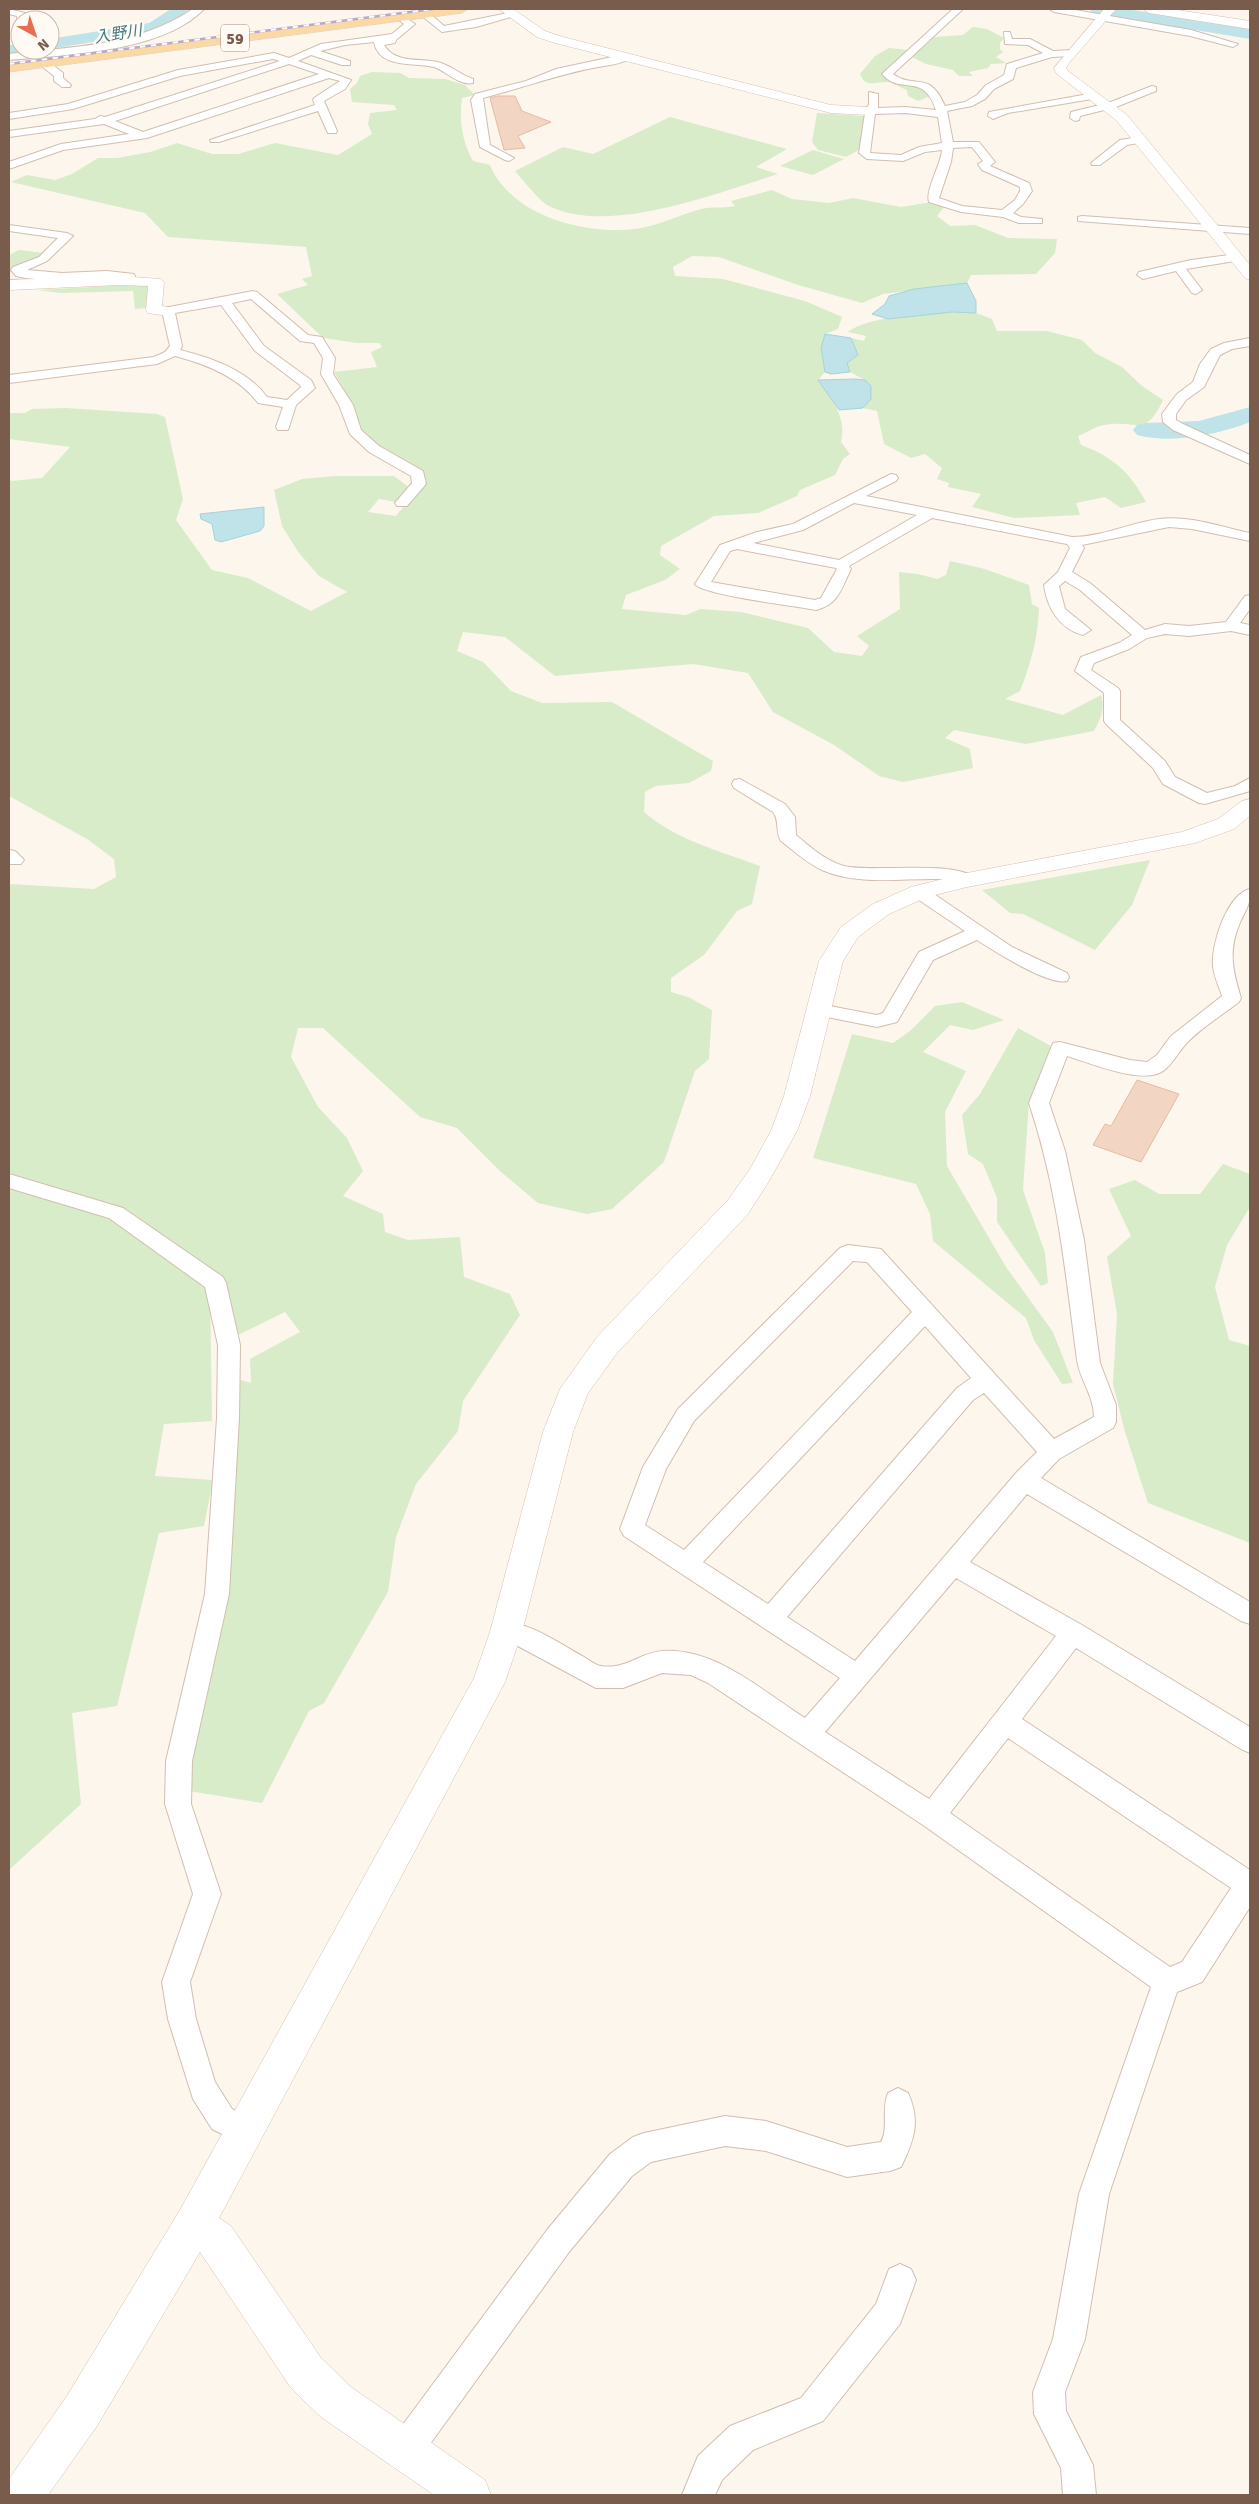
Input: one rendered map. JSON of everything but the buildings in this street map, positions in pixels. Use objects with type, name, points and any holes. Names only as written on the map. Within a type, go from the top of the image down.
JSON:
[{"type":"main road","name":"59","points":[[9,68],[405,26],[425,14],[462,9]]},
{"type":"street","points":[[60,45],[125,41],[173,27],[198,9]]},
{"type":"street","points":[[958,9],[928,38],[889,69],[887,74],[893,80],[925,86],[937,96],[943,112],[948,156],[935,187],[933,200],[961,209],[1005,214],[1019,220],[1038,222]]},
{"type":"street","points":[[1054,9],[1105,14],[1233,44]]},
{"type":"street","points":[[1149,9],[1250,26]]},
{"type":"street","points":[[425,14],[442,29],[476,24],[509,12],[541,34],[831,109],[905,110],[924,113],[943,112],[968,104],[981,97],[990,87],[1007,83],[1011,66],[1051,54],[1072,53]]},
{"type":"street","points":[[1105,14],[1064,61],[1060,68],[1062,73],[1108,106],[1139,140],[1250,275]]},
{"type":"street","points":[[9,134],[105,121],[345,42],[395,37],[405,26]]},
{"type":"street","points":[[405,26],[403,40],[378,43],[382,51],[394,60],[409,63],[435,64],[469,81]]},
{"type":"street","points":[[1008,34],[1008,42],[1030,42],[1051,54]]},
{"type":"street","points":[[312,52],[346,64]]},
{"type":"street","points":[[9,116],[70,107],[178,73],[274,56],[346,80],[341,87],[318,100],[332,131]]},
{"type":"street","points":[[509,158],[485,147],[476,100],[479,96],[530,83],[560,70],[626,57]]},
{"type":"street","points":[[44,63],[60,76],[58,79],[66,85]]},
{"type":"street","points":[[9,166],[61,147],[143,136],[330,74]]},
{"type":"street","points":[[1075,118],[1075,114],[1086,109],[1108,106],[1152,89]]},
{"type":"street","points":[[873,94],[874,105],[868,111],[864,153],[867,156],[903,158],[923,149],[975,144],[990,162],[983,164],[986,168],[1025,185],[1026,191],[1019,202],[1005,214]]},
{"type":"street","points":[[993,116],[993,114],[1028,102],[1094,96]]},
{"type":"street","points":[[56,100],[143,136]]},
{"type":"street","points":[[922,100],[924,113]]},
{"type":"street","points":[[215,140],[321,107]]},
{"type":"street","points":[[314,122],[326,118]]},
{"type":"street","points":[[1096,163],[1124,142],[1139,140]]},
{"type":"street","points":[[17,146],[56,160]]},
{"type":"street","points":[[1082,219],[1112,219],[1213,230],[1250,231]]},
{"type":"street","points":[[9,228],[67,236],[43,259],[17,270],[20,273],[62,277],[107,274],[130,277],[130,279]]},
{"type":"street","points":[[1144,275],[1237,258]]},
{"type":"street","points":[[1179,268],[1196,290]]},
{"type":"street","points":[[9,285],[42,286],[130,279],[156,282],[154,310],[168,311],[253,295],[304,338],[318,340],[329,358],[327,374],[346,405],[355,430],[374,449],[418,474],[419,484],[402,503]]},
{"type":"street","points":[[224,300],[245,326],[259,348],[306,383],[308,388],[290,404],[283,428]]},
{"type":"street","points":[[168,311],[177,340],[174,352]]},
{"type":"street","points":[[1250,342],[1226,346],[1210,356],[1199,384],[1188,390],[1177,400],[1169,414],[1170,422],[1178,427],[1250,460]]},
{"type":"street","points":[[9,379],[157,360],[174,352],[193,356],[229,373],[258,392],[262,400],[290,404]]},
{"type":"street","points":[[841,565],[844,569],[827,602],[816,605],[702,584],[719,554],[734,544],[762,535],[798,527],[890,478]]},
{"type":"street","points":[[852,498],[1072,541],[1097,539],[1160,523],[1177,523],[1250,537]]},
{"type":"street","points":[[734,544],[841,565],[929,514]]},
{"type":"street","points":[[1072,541],[1077,548],[1064,574],[1051,585],[1054,605],[1061,615],[1083,630]]},
{"type":"street","points":[[1064,574],[1080,581],[1125,624],[1142,635]]},
{"type":"street","points":[[1231,626],[1250,599]]},
{"type":"street","points":[[1250,630],[1231,626],[1189,630],[1165,628],[1142,635],[1124,646],[1087,660],[1084,671],[1112,691],[1112,722],[1170,780],[1205,799],[1241,790],[1250,783]]},
{"type":"street","points":[[740,784],[779,808],[786,817],[787,837],[828,866],[841,871],[860,874],[955,874],[967,880]]},
{"type":"street","points":[[23,2495],[82,2411],[194,2224],[489,1682],[506,1632],[558,1432],[575,1389],[608,1345],[738,1207],[760,1174],[784,1130],[797,1096],[831,962],[849,932],[881,909],[919,892],[967,880],[1187,838],[1226,824],[1250,806]]},
{"type":"street","points":[[919,892],[1006,951],[1060,977]]},
{"type":"street","points":[[808,1733],[1024,1480],[1051,1452],[1105,1422],[1106,1404],[1090,1363],[1073,1240],[1055,1151],[1039,1102],[1060,1048],[1130,1067],[1151,1069],[1164,1060],[1178,1040],[1222,1009],[1232,998],[1222,967],[1222,947],[1237,908],[1250,894]]},
{"type":"street","points":[[819,1010],[877,1021],[890,1018],[926,956],[977,933]]},
{"type":"street","points":[[9,1181],[116,1213],[215,1283],[229,1345],[228,1418],[217,1594],[179,1762],[178,1804],[207,1894],[176,1982],[182,2019],[203,2089],[222,2119],[246,2131]]},
{"type":"street","points":[[858,1676],[632,1529],[655,1467],[686,1415],[848,1253],[873,1255],[1051,1452]]},
{"type":"street","points":[[686,1564],[924,1313]]},
{"type":"street","points":[[770,1619],[964,1394],[986,1380]]},
{"type":"street","points":[[1024,1480],[1250,1614]]},
{"type":"street","points":[[954,1564],[1073,1633],[1250,1741]]},
{"type":"street","points":[[506,1632],[522,1636],[596,1677],[623,1677],[660,1662],[694,1664],[717,1675],[932,1816],[1167,1982]]},
{"type":"street","points":[[932,1816],[1073,1633]]},
{"type":"street","points":[[1005,1722],[1249,1885],[1192,1972],[1167,1982],[1156,2005],[1094,2194],[1069,2339],[1049,2392],[1050,2414],[1077,2465],[1079,2495]]},
{"type":"street","points":[[405,2450],[558,2241],[621,2165],[644,2148],[724,2131],[766,2136],[847,2162],[890,2156],[900,2136],[898,2103]]},
{"type":"street","points":[[194,2224],[217,2240],[306,2373],[336,2402],[470,2495]]},
{"type":"street","points":[[698,2495],[710,2468],[742,2438],[812,2410],[889,2313],[900,2280]]},
{"type":"green space","points":[[973,27],[987,29],[1004,38],[1000,43],[1000,49],[1003,52],[996,57],[1006,63],[991,64],[988,68],[969,72],[973,76],[959,76],[953,70],[926,64],[912,57],[935,37],[963,35]]},
{"type":"green space","points":[[889,48],[909,50],[884,73],[924,89],[928,97],[918,101],[908,96],[907,90],[893,83],[868,83],[862,79],[860,74],[875,56]]},
{"type":"green space","points":[[372,72],[400,73],[409,78],[445,79],[465,85],[475,95],[462,98],[461,115],[462,131],[473,161],[490,165],[500,183],[514,197],[532,209],[573,225],[615,230],[644,228],[701,209],[735,206],[731,201],[772,190],[792,199],[829,203],[853,198],[901,207],[932,202],[945,206],[937,216],[950,226],[975,225],[1008,238],[1057,239],[1055,253],[1036,274],[971,275],[967,283],[883,294],[862,303],[798,285],[719,257],[692,256],[673,267],[675,276],[723,279],[805,301],[842,317],[838,329],[825,334],[825,372],[818,380],[837,409],[842,425],[841,442],[850,454],[843,459],[835,475],[800,490],[797,496],[758,513],[714,516],[661,546],[660,555],[680,569],[665,580],[626,595],[622,609],[686,615],[701,609],[741,612],[808,628],[834,652],[862,656],[869,646],[857,636],[900,609],[899,572],[937,579],[946,575],[950,561],[985,569],[1029,585],[1032,604],[1039,608],[1031,660],[1024,681],[1020,691],[1005,699],[1063,715],[1101,695],[1102,709],[1094,731],[1026,744],[954,730],[945,738],[970,749],[973,768],[903,782],[879,776],[834,745],[773,712],[748,673],[693,664],[555,676],[505,637],[463,632],[457,651],[483,662],[511,691],[542,703],[612,702],[713,761],[711,771],[689,783],[656,786],[645,792],[644,812],[657,822],[684,837],[760,866],[752,904],[737,911],[704,955],[671,978],[671,992],[688,997],[712,1010],[709,1059],[695,1071],[664,1162],[612,1209],[587,1214],[538,1203],[501,1172],[457,1128],[420,1117],[323,1028],[298,1028],[291,1057],[318,1107],[347,1138],[363,1171],[343,1196],[383,1214],[385,1232],[408,1240],[460,1237],[464,1277],[510,1294],[520,1315],[463,1401],[458,1431],[416,1484],[396,1537],[388,1592],[324,1703],[309,1711],[262,1803],[189,1791],[190,1751],[238,1379],[251,1383],[250,1359],[300,1332],[285,1312],[234,1337],[223,1280],[121,1208],[9,1173],[9,887],[11,884],[94,889],[116,877],[114,859],[87,839],[9,796],[9,479],[12,481],[42,478],[70,447],[9,439],[9,413],[25,413],[32,409],[66,408],[157,414],[165,417],[183,499],[176,520],[212,570],[248,578],[311,611],[347,592],[319,576],[299,553],[282,526],[274,490],[302,479],[336,476],[394,476],[410,488],[396,502],[379,499],[368,512],[396,516],[422,484],[361,432],[351,402],[334,372],[377,367],[371,352],[382,347],[379,343],[357,343],[323,338],[277,294],[308,285],[302,279],[312,276],[306,247],[168,237],[145,213],[11,182],[27,175],[55,180],[72,174],[98,158],[117,158],[150,152],[177,143],[212,154],[238,154],[275,143],[338,155],[372,134],[368,124],[370,113],[397,110],[394,105],[352,102],[350,89],[357,83],[360,76]]},
{"type":"green space","points":[[817,113],[864,116],[859,150],[846,157],[818,150],[812,142]]},
{"type":"green space","points":[[670,117],[787,149],[756,167],[778,174],[663,208],[632,214],[602,216],[574,214],[549,206],[536,195],[515,171],[563,147],[593,154]]},
{"type":"green space","points":[[813,150],[844,159],[813,175],[780,166]]},
{"type":"green space","points":[[19,250],[45,253],[39,259],[9,273],[9,255]]},
{"type":"green space","points":[[145,284],[151,291],[147,308],[135,309],[133,291],[61,293],[37,290]]},
{"type":"green space","points":[[952,312],[976,313],[992,319],[997,331],[1047,331],[1082,340],[1095,353],[1122,367],[1142,386],[1163,400],[1151,420],[1145,423],[1139,425],[1104,425],[1078,436],[1081,445],[1102,454],[1120,467],[1134,482],[1146,502],[1121,508],[1105,497],[1076,503],[1080,515],[1014,518],[972,507],[981,494],[948,487],[949,483],[937,479],[942,468],[925,454],[911,458],[884,444],[877,411],[863,408],[871,399],[871,386],[865,380],[850,372],[847,363],[858,355],[851,338],[864,341],[866,336],[848,332],[869,322],[882,319]]},
{"type":"green space","points":[[1150,860],[1132,905],[1095,950],[1023,914],[1010,913],[982,890]]},
{"type":"green space","points":[[962,1002],[1004,1020],[973,1030],[950,1025],[923,1052],[966,1071],[945,1112],[947,1166],[1006,1267],[1053,1332],[1073,1383],[1062,1384],[1034,1340],[1026,1318],[933,1241],[930,1214],[916,1184],[813,1158],[852,1034],[893,1043],[910,1031],[935,1006]]},
{"type":"green space","points":[[1018,1028],[1051,1046],[1029,1102],[1023,1190],[1045,1253],[1048,1283],[1041,1286],[997,1222],[997,1198],[983,1164],[968,1154],[962,1115],[980,1094]]},
{"type":"green space","points":[[1223,1164],[1250,1174],[1250,1207],[1227,1245],[1215,1287],[1229,1340],[1250,1346],[1250,1543],[1148,1503],[1125,1432],[1113,1384],[1117,1314],[1107,1257],[1131,1236],[1109,1189],[1135,1180],[1159,1194],[1200,1194]]},
{"type":"green space","points":[[9,1184],[113,1217],[210,1285],[212,1421],[164,1424],[155,1476],[213,1480],[204,1526],[159,1533],[117,1706],[72,1713],[81,1804],[9,1870]]},
{"type":"water","points":[[967,283],[976,301],[976,313],[952,312],[888,319],[872,314],[885,304],[889,296],[914,289]]},
{"type":"water","points":[[825,334],[851,338],[858,355],[847,363],[850,372],[831,374],[825,372],[821,348]]},
{"type":"water","points":[[818,380],[865,380],[871,386],[871,399],[863,408],[839,410]]},
{"type":"water","points":[[264,507],[264,526],[260,531],[221,542],[215,540],[212,524],[201,519],[200,514]]},
{"type":"waterway","name":"入野川","points":[[60,42],[154,27],[182,9]]},
{"type":"waterway","points":[[1098,9],[1250,34]]},
{"type":"waterway","points":[[1145,430],[1199,428],[1225,423],[1250,414]]},
{"type":"railway","points":[[9,64],[433,9]]}]
